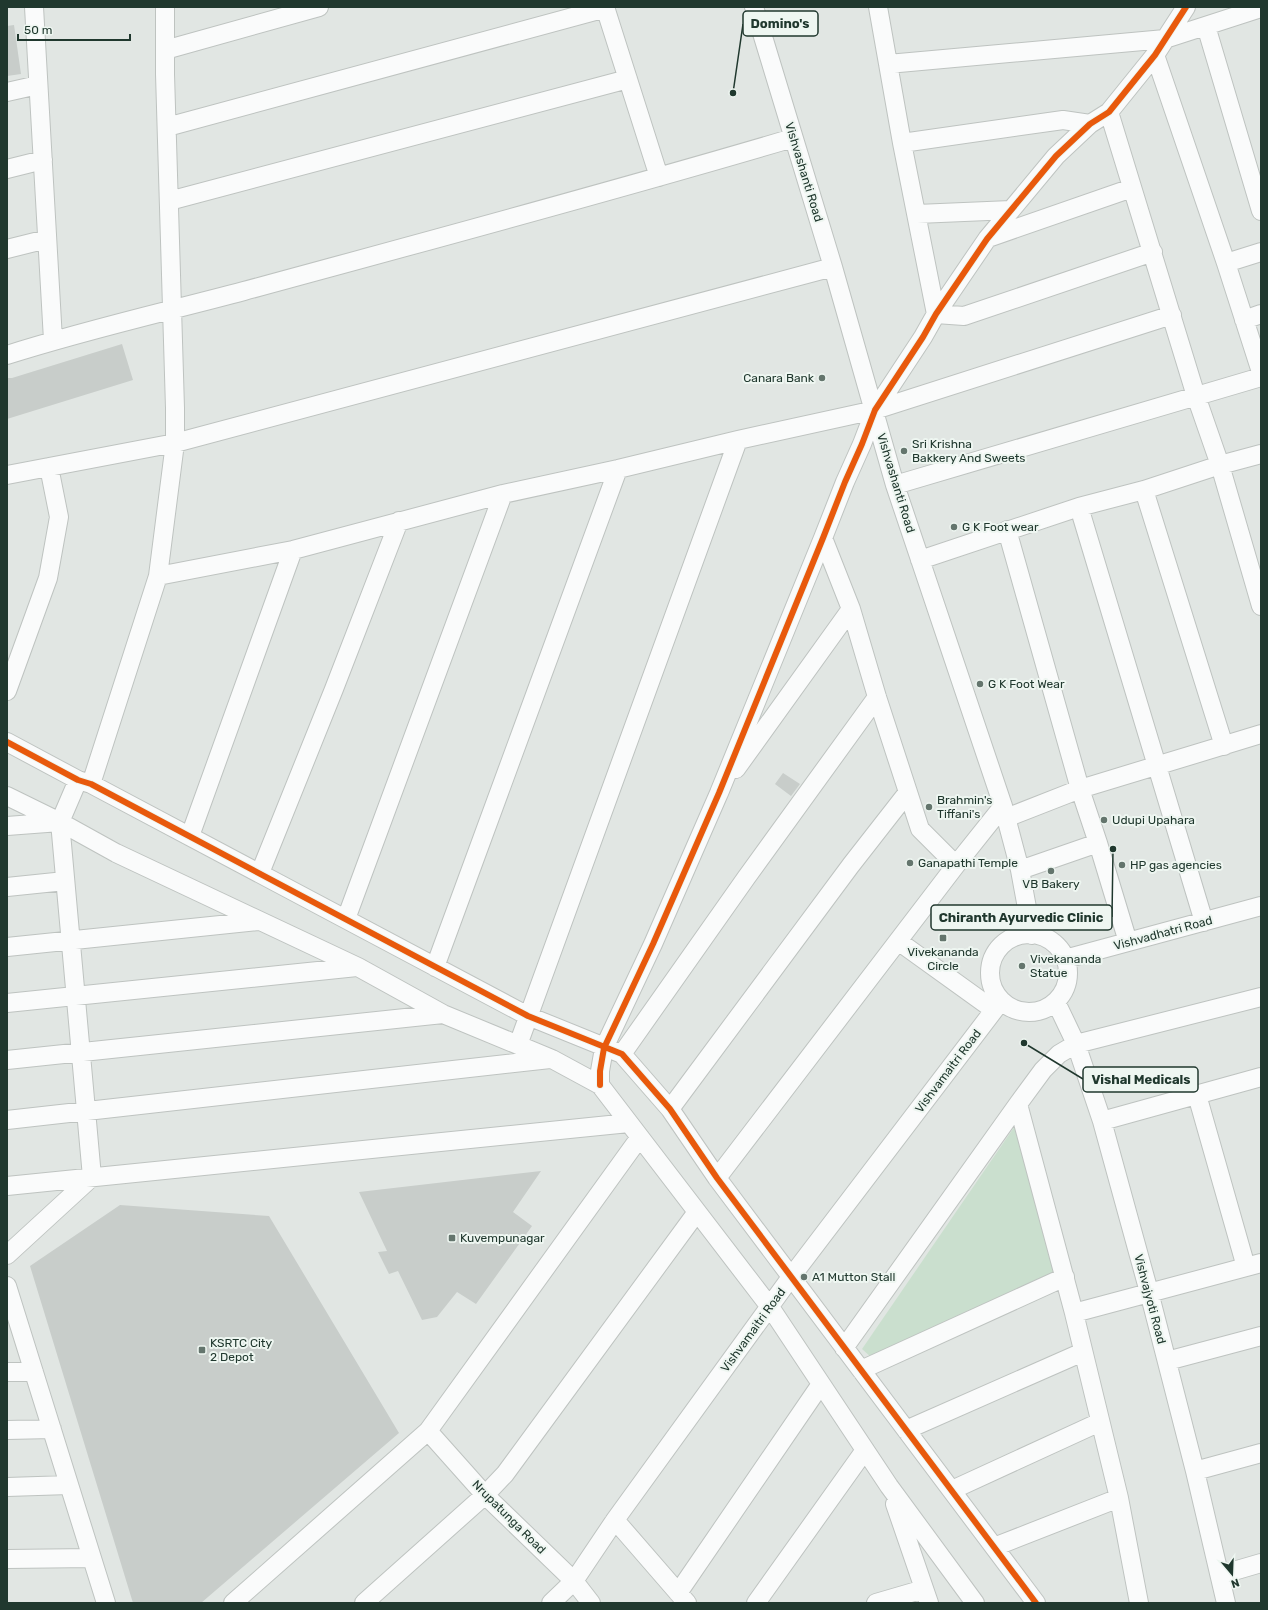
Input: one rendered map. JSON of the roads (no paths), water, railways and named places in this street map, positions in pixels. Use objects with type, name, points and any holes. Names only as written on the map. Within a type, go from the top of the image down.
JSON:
[{"type":"street","points":[[34,7],[53,340]]},
{"type":"street","points":[[92,1177],[60,822],[84,782],[158,576],[175,443],[166,127],[165,7]]},
{"type":"street","points":[[165,50],[319,7]]},
{"type":"street","name":"Vishvashanti Road","points":[[754,7],[833,267],[875,410],[895,485],[1005,812],[1020,870],[1032,935]]},
{"type":"street","points":[[878,7],[902,143],[936,314]]},
{"type":"street","points":[[600,1085],[600,1070],[604,1048],[653,944],[719,793],[875,410],[923,337],[936,314],[987,239],[1056,156],[1090,124],[1109,112],[1155,55],[1186,7]]},
{"type":"street","points":[[166,127],[605,8],[659,177]]},
{"type":"street","points":[[888,64],[1165,39],[1261,8]]},
{"type":"street","points":[[1206,26],[1261,210]]},
{"type":"street","points":[[1155,55],[1226,263],[1253,317],[1261,372]]},
{"type":"street","points":[[169,201],[628,79]]},
{"type":"street","points":[[7,92],[38,85]]},
{"type":"street","points":[[1109,112],[1196,396],[1220,465],[1261,606]]},
{"type":"street","points":[[902,143],[1063,120],[1090,124]]},
{"type":"street","points":[[7,355],[53,340],[172,310],[659,177],[793,138]]},
{"type":"street","points":[[7,169],[43,160]]},
{"type":"street","points":[[987,239],[1132,188]]},
{"type":"street","points":[[917,214],[1011,210]]},
{"type":"street","points":[[7,249],[47,239]]},
{"type":"street","points":[[936,314],[964,316],[1152,252]]},
{"type":"street","points":[[1226,263],[1261,252]]},
{"type":"street","points":[[7,475],[175,443],[833,267]]},
{"type":"street","points":[[158,576],[293,550],[503,494],[875,410],[1172,315]]},
{"type":"street","points":[[895,485],[1261,377]]},
{"type":"street","points":[[518,1045],[738,440]]},
{"type":"street","points":[[920,560],[1079,507],[1144,490],[1220,465],[1261,454]]},
{"type":"street","points":[[7,691],[48,578],[59,517],[49,467]]},
{"type":"street","points":[[436,967],[618,469]]},
{"type":"street","points":[[1144,490],[1224,746]]},
{"type":"street","points":[[346,919],[503,494]]},
{"type":"street","points":[[1079,507],[1204,922]]},
{"type":"street","points":[[260,872],[334,689],[399,521]]},
{"type":"street","points":[[1007,530],[1080,789],[1128,942]]},
{"type":"street","points":[[824,538],[851,609],[877,697],[920,829],[956,864]]},
{"type":"street","points":[[190,836],[293,550]]},
{"type":"street","points":[[719,793],[851,609]]},
{"type":"street","points":[[622,1054],[746,878],[877,697]]},
{"type":"street","points":[[718,1178],[956,864],[1005,812],[1157,765],[1224,746],[1260,739]]},
{"type":"street","points":[[7,742],[260,872],[528,1016],[622,1054],[670,1109],[718,1178],[791,1277],[1036,1603]]},
{"type":"street","points":[[670,1109],[851,865],[908,792]]},
{"type":"street","points":[[7,796],[116,852],[358,967],[443,1014],[552,1059],[600,1085],[770,1307],[889,1486],[975,1603]]},
{"type":"street","points":[[7,826],[60,822]]},
{"type":"street","points":[[1020,870],[1098,843]]},
{"type":"street","points":[[7,887],[65,881]]},
{"type":"street","name":"Vishvadhatri Road","points":[[1065,959],[1261,906]]},
{"type":"street","points":[[7,947],[259,921]]},
{"type":"street","points":[[898,941],[998,1005],[1008,1006],[1020,1011],[1033,1012],[1045,1009],[1056,1002],[1068,979],[1065,959],[1063,954],[1055,945],[1044,938],[1032,935],[1019,936],[1008,941],[998,950],[992,961],[990,974],[992,987],[998,1005]]},
{"type":"street","points":[[7,1003],[358,967]]},
{"type":"street","points":[[844,1348],[1018,1104],[1043,1070],[1059,1054],[1076,1044],[1261,997]]},
{"type":"street","name":"Vishvajyoti Road","points":[[1056,1002],[1076,1044],[1102,1121],[1167,1361],[1226,1603]]},
{"type":"street","name":"Vishvamaitri Road","points":[[551,1603],[574,1581],[615,1520],[791,1277],[998,1005]]},
{"type":"street","points":[[7,1060],[443,1014]]},
{"type":"street","points":[[7,1120],[552,1059]]},
{"type":"street","points":[[1102,1121],[1261,1077]]},
{"type":"street","points":[[1074,1313],[1254,1265],[1197,1095]]},
{"type":"street","points":[[1018,1104],[1074,1313],[1119,1498],[1139,1603]]},
{"type":"street","points":[[7,1186],[629,1123]]},
{"type":"street","points":[[233,1603],[428,1431],[640,1137]]},
{"type":"street","points":[[7,1255],[92,1177]]},
{"type":"street","points":[[364,1603],[485,1495],[505,1474],[697,1212]]},
{"type":"street","points":[[861,1370],[1065,1278]]},
{"type":"street","points":[[7,1286],[12,1317],[34,1372],[106,1603]]},
{"type":"street","points":[[1167,1361],[1261,1336]]},
{"type":"street","points":[[906,1430],[1083,1352]]},
{"type":"street","points":[[7,1372],[34,1372]]},
{"type":"street","points":[[615,1520],[682,1598],[820,1384]]},
{"type":"street","points":[[952,1490],[1100,1422]]},
{"type":"street","points":[[7,1430],[52,1429]]},
{"type":"street","name":"Nrupatunga Road","points":[[428,1431],[485,1495],[574,1581],[591,1603]]},
{"type":"street","points":[[756,1603],[865,1450]]},
{"type":"street","points":[[1195,1471],[1261,1453]]},
{"type":"street","points":[[7,1487],[69,1485]]},
{"type":"street","points":[[876,1603],[926,1596],[889,1486]]},
{"type":"street","points":[[994,1547],[1119,1498]]},
{"type":"street","points":[[7,1559],[92,1558]]},
{"type":"street","points":[[1220,1575],[1261,1563]]},
{"type":"place","name":"Domino's","points":[[733,93]]},
{"type":"place","name":"Canara Bank","points":[[822,378]]},
{"type":"place","name":"Sri Krishna Bakkery And Sweets","points":[[904,451]]},
{"type":"place","name":"G K Foot wear","points":[[954,527]]},
{"type":"place","name":"G K Foot Wear","points":[[980,684]]},
{"type":"place","name":"Brahmin's Tiffani's","points":[[929,807]]},
{"type":"place","name":"Udupi Upahara","points":[[1104,820]]},
{"type":"place","name":"Chiranth Ayurvedic Clinic","points":[[1113,849]]},
{"type":"place","name":"Ganapathi Temple","points":[[910,863]]},
{"type":"place","name":"HP gas agencies","points":[[1122,865]]},
{"type":"place","name":"VB Bakery","points":[[1051,871]]},
{"type":"place","name":"Vivekananda Circle","points":[[943,938]]},
{"type":"place","name":"Vivekananda Statue","points":[[1022,966]]},
{"type":"place","name":"Vishal Medicals","points":[[1024,1043]]},
{"type":"place","name":"Kuvempunagar","points":[[452,1238]]},
{"type":"place","name":"A1 Mutton Stall","points":[[804,1277]]},
{"type":"place","name":"KSRTC City 2 Depot","points":[[202,1350]]}]
